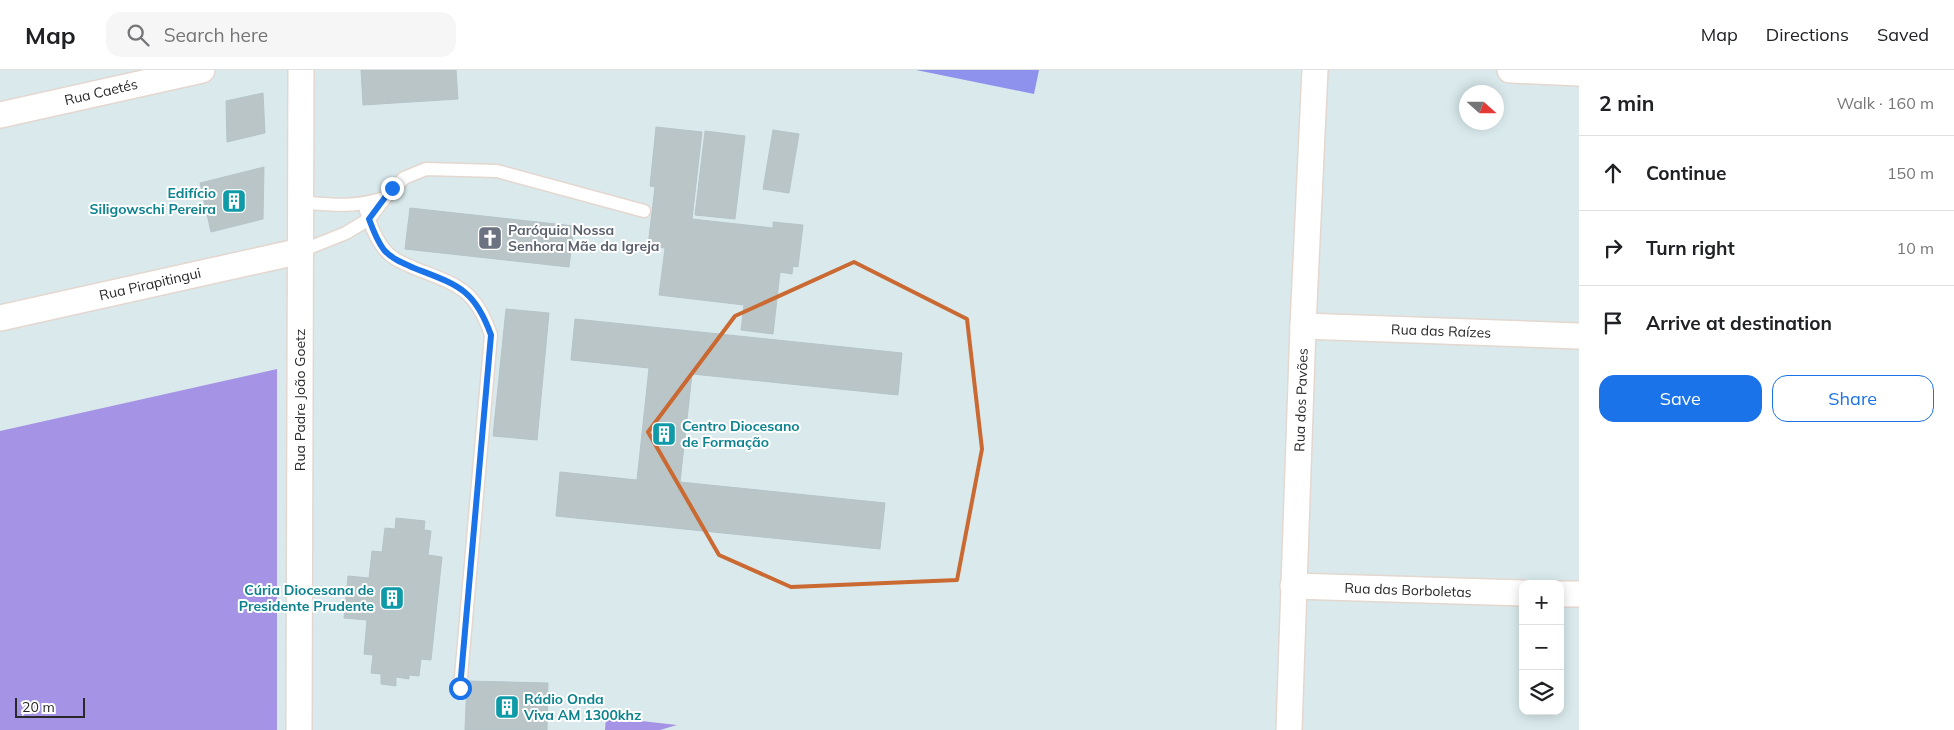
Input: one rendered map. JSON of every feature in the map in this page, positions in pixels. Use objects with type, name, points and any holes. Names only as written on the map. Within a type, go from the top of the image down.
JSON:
[{"type":"street","name":"Rua Caetés","points":[[0,115],[202,70]]},
{"type":"street","name":"Rua Padre João Goetz","points":[[299,730],[301,70]]},
{"type":"street","name":"Rua dos Pavões","points":[[1289,730],[1303,326],[1315,70]]},
{"type":"street","points":[[1510,70],[1579,73]]},
{"type":"street","name":"Rua Pirapitingui","points":[[0,318],[301,251]]},
{"type":"street","name":"Rua das Raízes","points":[[1303,326],[1579,336]]},
{"type":"street","name":"Rua das Borboletas","points":[[1293,586],[1519,593]]},
{"type":"street","points":[[1564,594],[1579,594]]},
{"type":"lane","points":[[301,251],[346,233],[369,219],[404,178],[426,169],[497,171],[644,211]]},
{"type":"lane","points":[[300,202],[332,205],[364,204],[385,198]]},
{"type":"lane","points":[[364,204],[378,240],[386,251],[397,260],[450,282],[464,290],[479,307],[491,335],[460,688]]},
{"type":"highlighted area","points":[[854,262],[967,319],[982,449],[957,580],[791,587],[719,555],[648,432],[735,316]]},
{"type":"shaded area","points":[[916,70],[1039,70],[1034,94]]},
{"type":"shaded area","points":[[277,369],[277,730],[0,730],[0,431]]},
{"type":"shaded area","points":[[606,717],[677,725],[660,730],[605,730]]},
{"type":"building","points":[[361,70],[456,70],[458,99],[363,105]]},
{"type":"building","points":[[263,93],[265,133],[227,142],[226,101]]},
{"type":"building","points":[[656,127],[702,132],[692,219],[773,228],[773,222],[803,225],[798,267],[793,266],[792,274],[780,272],[773,334],[741,330],[744,305],[659,295],[665,248],[648,246],[655,187],[650,186]]},
{"type":"building","points":[[773,130],[799,134],[789,193],[763,189]]},
{"type":"building","points":[[705,131],[745,136],[735,219],[695,215]]},
{"type":"building","name":"Edifício Siligowschi Pereira","points":[[264,167],[263,219],[211,232],[200,183]]},
{"type":"building","name":"Paróquia Nossa Senhora Mãe da Igreja","points":[[410,208],[574,226],[569,267],[405,249]]},
{"type":"building","points":[[506,309],[549,313],[537,440],[493,436]]},
{"type":"building","name":"Centro Diocesano de Formação","points":[[575,319],[902,353],[898,395],[692,374],[680,482],[885,503],[880,549],[556,516],[560,472],[637,480],[649,368],[571,360]]},
{"type":"building","name":"Cúria Diocesana de Presidente Prudente","points":[[396,518],[425,521],[424,530],[431,531],[428,555],[442,557],[431,660],[421,659],[419,676],[409,675],[409,679],[396,677],[396,686],[381,684],[381,674],[371,673],[373,655],[364,654],[367,620],[344,618],[348,576],[369,578],[372,551],[382,552],[385,528],[395,529]]},
{"type":"building","name":"Rádio Onda Viva AM 1300khz","points":[[467,681],[548,683],[547,730],[465,730]]},
{"type":"place","name":"Edifício Siligowschi Pereira","points":[[234,201]]},
{"type":"place","name":"Paróquia Nossa Senhora Mãe da Igreja","points":[[490,238]]},
{"type":"place","name":"Centro Diocesano de Formação","points":[[664,434]]},
{"type":"place","name":"Cúria Diocesana de Presidente Prudente","points":[[392,598]]},
{"type":"place","name":"Rádio Onda Viva AM 1300khz","points":[[507,707]]},
{"type":"route","points":[[392,188],[369,219],[378,240],[386,251],[397,260],[450,282],[464,290],[479,307],[491,335],[460,688]]}]
